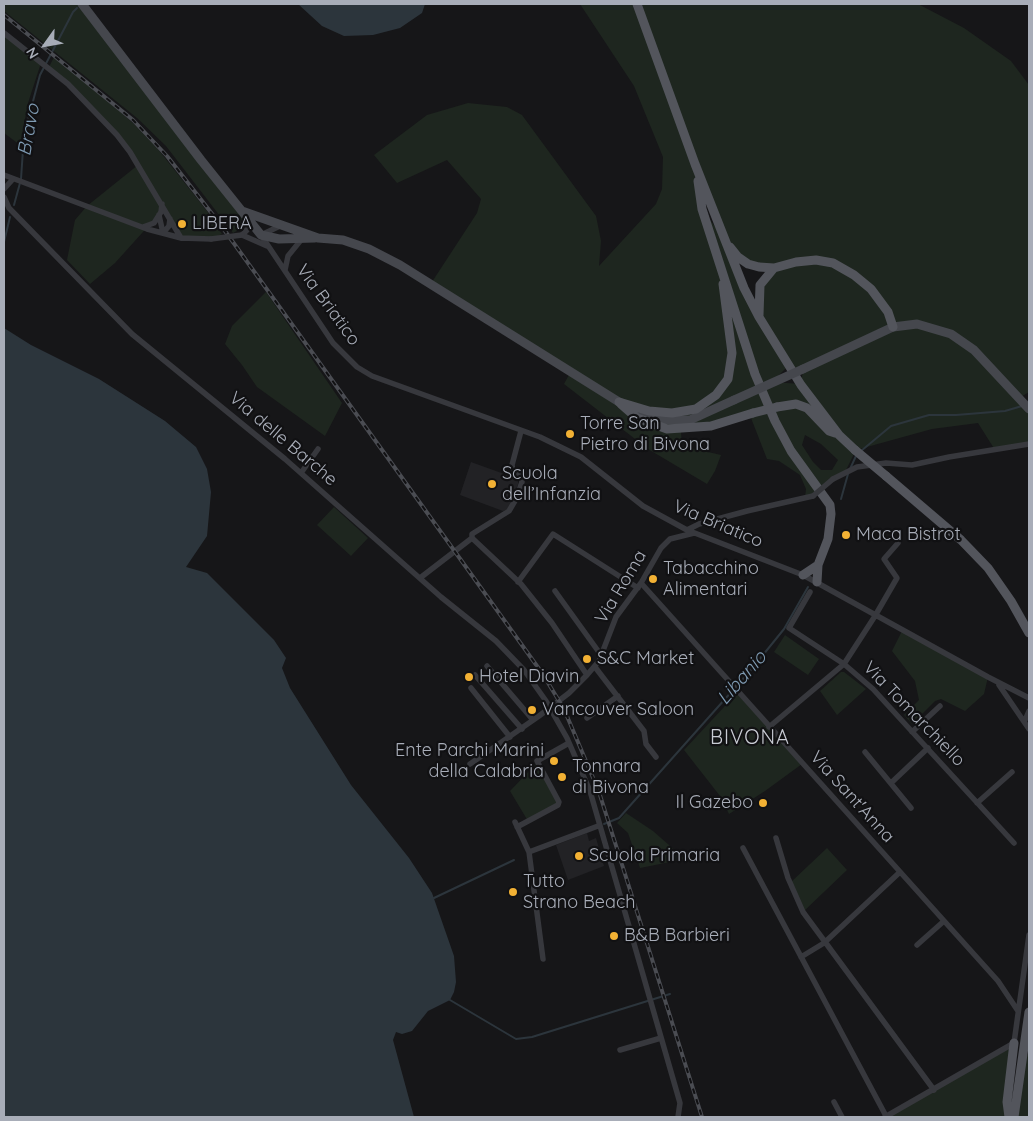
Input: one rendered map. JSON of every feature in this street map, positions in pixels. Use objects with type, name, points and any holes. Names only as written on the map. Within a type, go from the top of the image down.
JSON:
[{"type":"main road","points":[[636,4],[724,239],[744,288],[759,318],[801,385],[839,435],[961,540],[988,568],[1011,601],[1029,632]]},
{"type":"main road","points":[[695,164],[702,208],[755,374],[775,422],[791,450],[826,496],[830,505],[831,514],[828,539],[818,565],[816,582]]},
{"type":"main road","points":[[724,239],[738,257],[748,264],[774,268],[796,262],[816,260],[833,263],[854,275],[870,289],[888,312],[893,327]]},
{"type":"main road","points":[[619,402],[661,412],[686,412],[706,404],[728,380],[732,353],[719,260]]},
{"type":"main road","points":[[759,318],[760,285],[774,268]]},
{"type":"main road","points":[[619,402],[637,418],[667,429],[711,426],[753,413],[796,404],[807,408],[829,431],[839,435]]},
{"type":"main road","points":[[803,575],[818,565]]},
{"type":"main road","points":[[1014,1117],[1029,1012]]},
{"type":"main road","points":[[1009,1117],[1007,1102],[1014,1043]]},
{"type":"main road","points":[[1022,1063],[1029,1053]]},
{"type":"street","points":[[82,4],[245,215],[257,237]]},
{"type":"street","points":[[4,33],[68,84],[117,135],[130,152],[181,238]]},
{"type":"street","points":[[4,175],[143,227],[181,238],[211,239],[244,233],[257,237],[343,240],[369,248],[400,265],[619,402],[651,417],[676,421],[690,420],[893,327],[918,324],[951,334],[974,350],[1029,408]]},
{"type":"street","points":[[4,189],[14,179]]},
{"type":"street","points":[[4,183],[4,189]]},
{"type":"street","name":"Via delle Barche","points":[[4,197],[9,208],[132,334],[234,415],[420,578],[496,641],[524,670],[548,704],[569,743],[590,791],[598,826],[680,1103],[678,1117]]},
{"type":"street","points":[[143,227],[154,223],[159,215],[162,204]]},
{"type":"street","points":[[159,215],[162,233]]},
{"type":"street","points":[[245,215],[282,225],[318,238]]},
{"type":"street","points":[[244,233],[245,215]]},
{"type":"street","points":[[162,233],[166,230],[170,219]]},
{"type":"street","points":[[257,237],[282,225]]},
{"type":"street","name":"Via Briatico","points":[[257,237],[268,246],[334,343],[358,367],[372,376],[540,437],[581,458],[643,506],[687,530],[803,575],[998,683],[1029,698]]},
{"type":"street","points":[[285,270],[288,256],[301,240]]},
{"type":"street","points":[[420,578],[472,538],[472,534],[509,510],[516,499],[522,482],[521,476],[513,471],[512,465],[521,431]]},
{"type":"street","points":[[687,530],[699,524],[747,511],[813,496],[833,479],[854,469],[886,463],[912,465],[1029,444]]},
{"type":"street","points":[[301,473],[318,449]]},
{"type":"street","name":"Via Roma","points":[[470,764],[522,729],[548,704],[569,693],[587,675],[601,655],[616,617],[639,585],[661,548],[670,539],[694,533]]},
{"type":"street","name":"Via Sant'Anna","points":[[518,582],[553,534],[639,585],[770,727],[998,981],[1018,1011]]},
{"type":"street","points":[[472,538],[518,582],[552,623],[587,675]]},
{"type":"street","points":[[770,727],[844,664],[897,578],[884,559],[898,543]]},
{"type":"street","points":[[555,591],[601,655]]},
{"type":"street","name":"Via Tomarchiello","points":[[810,592],[789,628],[844,664],[873,689],[1014,843]]},
{"type":"street","points":[[487,666],[533,720]]},
{"type":"street","points":[[594,667],[644,731],[646,744],[656,757]]},
{"type":"street","points":[[475,676],[522,729]]},
{"type":"street","points":[[998,683],[1025,720],[1029,729]]},
{"type":"street","points":[[471,688],[510,737]]},
{"type":"street","points":[[587,718],[618,696]]},
{"type":"street","points":[[912,732],[940,706]]},
{"type":"street","points":[[1025,720],[1029,710]]},
{"type":"street","points":[[543,958],[529,852],[516,824],[558,805],[560,802],[536,761],[569,743]]},
{"type":"street","points":[[891,783],[928,748]]},
{"type":"street","points":[[865,752],[911,808]]},
{"type":"street","points":[[977,803],[1012,772]]},
{"type":"street","points":[[529,852],[598,826]]},
{"type":"street","points":[[776,838],[788,878],[802,912],[934,1090]]},
{"type":"street","points":[[743,848],[886,1117],[1014,1043],[1029,936]]},
{"type":"street","points":[[801,957],[824,943],[900,872]]},
{"type":"street","points":[[917,945],[944,921]]},
{"type":"street","points":[[620,1050],[661,1038]]},
{"type":"street","points":[[834,1102],[842,1117]]},
{"type":"shaded area","points":[[4,4],[82,4],[242,211],[242,228],[233,233],[166,146],[137,118],[4,11]]},
{"type":"shaded area","points":[[298,4],[425,4],[422,13],[400,28],[373,35],[344,36],[322,26]]},
{"type":"shaded area","points":[[580,4],[918,4],[964,28],[1011,61],[1029,85],[1029,392],[1019,398],[1029,409],[1029,444],[995,450],[978,423],[932,429],[856,450],[844,474],[805,498],[806,489],[800,475],[779,461],[767,459],[751,418],[711,429],[681,432],[682,446],[721,455],[715,471],[707,484],[648,449],[564,384],[570,373],[430,285],[477,213],[481,199],[447,160],[397,183],[374,155],[427,115],[468,103],[507,107],[522,115],[596,216],[601,241],[599,266],[656,204],[662,189],[663,157],[634,86]],"holes":[[[696,167],[722,236],[702,209]],[[726,241],[748,264],[773,268],[758,294],[758,316]],[[788,366],[803,369],[801,384],[772,382]],[[805,435],[821,444],[838,460],[832,470],[821,470],[813,462],[802,445]]]},
{"type":"shaded area","points":[[4,33],[41,63],[28,103],[20,145],[4,133]]},
{"type":"shaded area","points":[[55,55],[133,123],[157,148],[207,211],[222,234],[211,239],[181,238],[162,205],[161,212],[115,263],[90,284],[67,260],[75,220],[87,206],[138,165],[130,152],[68,84],[48,69]]},
{"type":"shaded area","points":[[266,292],[342,403],[325,436],[257,387],[225,344],[232,326]]},
{"type":"shaded area","points":[[4,328],[31,345],[99,379],[165,421],[196,447],[207,469],[211,492],[207,536],[186,567],[207,573],[274,640],[286,658],[282,668],[290,688],[351,785],[409,858],[432,893],[454,956],[456,982],[450,1000],[428,1011],[412,1031],[402,1034],[396,1032],[393,1040],[414,1117],[4,1117]]},
{"type":"shaded area","points":[[471,462],[518,479],[509,509],[503,511],[460,495]]},
{"type":"shaded area","points":[[334,507],[368,538],[351,556],[317,525]]},
{"type":"shaded area","points":[[902,631],[988,677],[984,694],[965,711],[941,699],[935,701],[912,724],[904,715],[919,700],[915,681],[892,651]]},
{"type":"shaded area","points":[[785,635],[819,659],[808,675],[774,652]]},
{"type":"shaded area","points":[[841,672],[844,672],[866,689],[837,715],[820,691]]},
{"type":"shaded area","points":[[738,692],[802,764],[729,814],[720,796],[684,750]]},
{"type":"shaded area","points":[[537,763],[559,802],[528,821],[510,791]]},
{"type":"shaded area","points":[[626,813],[653,831],[685,859],[640,868],[628,833],[617,823]]},
{"type":"shaded area","points":[[587,833],[589,841],[596,838],[604,866],[568,880],[556,845]]},
{"type":"shaded area","points":[[827,848],[847,870],[803,912],[790,883]]},
{"type":"shaded area","points":[[1014,1043],[1009,1117],[885,1117]]},
{"type":"shaded area","points":[[1029,1053],[1029,1117],[1014,1117],[1021,1063]]},
{"type":"waterway","name":"Bravo","points":[[21,179],[24,135],[40,75],[73,12],[77,8]]},
{"type":"waterway","name":"Bravo","points":[[14,205],[20,183]]},
{"type":"waterway","name":"Bravo","points":[[4,242],[10,217]]},
{"type":"waterway","name":"Libanio","points":[[861,451],[891,426],[929,415],[1005,411],[1022,406]]},
{"type":"waterway","name":"Libanio","points":[[850,469],[856,456]]},
{"type":"waterway","name":"Libanio","points":[[841,499],[848,474]]},
{"type":"waterway","name":"Libanio","points":[[604,824],[619,818],[750,671],[784,629],[808,587]]},
{"type":"waterway","name":"Libanio","points":[[434,898],[514,860]]},
{"type":"waterway","points":[[450,1000],[516,1039],[532,1037],[670,994]]},
{"type":"railway","points":[[4,15],[133,120],[167,156],[220,224],[542,673],[564,709],[599,792],[702,1117]]},
{"type":"place","name":"LIBERA","points":[[182,224]]},
{"type":"place","name":"Torre San Pietro di Bivona","points":[[570,434]]},
{"type":"place","name":"Scuola dell’Infanzia","points":[[492,484]]},
{"type":"place","name":"Maca Bistrot","points":[[846,535]]},
{"type":"place","name":"Tabacchino Alimentari","points":[[653,579]]},
{"type":"place","name":"S&C Market","points":[[587,659]]},
{"type":"place","name":"Hotel Diavin","points":[[469,677]]},
{"type":"place","name":"Vancouver Saloon","points":[[532,710]]},
{"type":"place","name":"Ente Parchi Marini della Calabria","points":[[554,761]]},
{"type":"place","name":"Tonnara di Bivona","points":[[562,777]]},
{"type":"place","name":"Il Gazebo","points":[[763,803]]},
{"type":"place","name":"Scuola Primaria","points":[[579,856]]},
{"type":"place","name":"Tutto Strano Beach","points":[[513,892]]},
{"type":"place","name":"B&B Barbieri","points":[[614,936]]},
{"type":"district","name":"BIVONA","points":[[750,738]]}]
